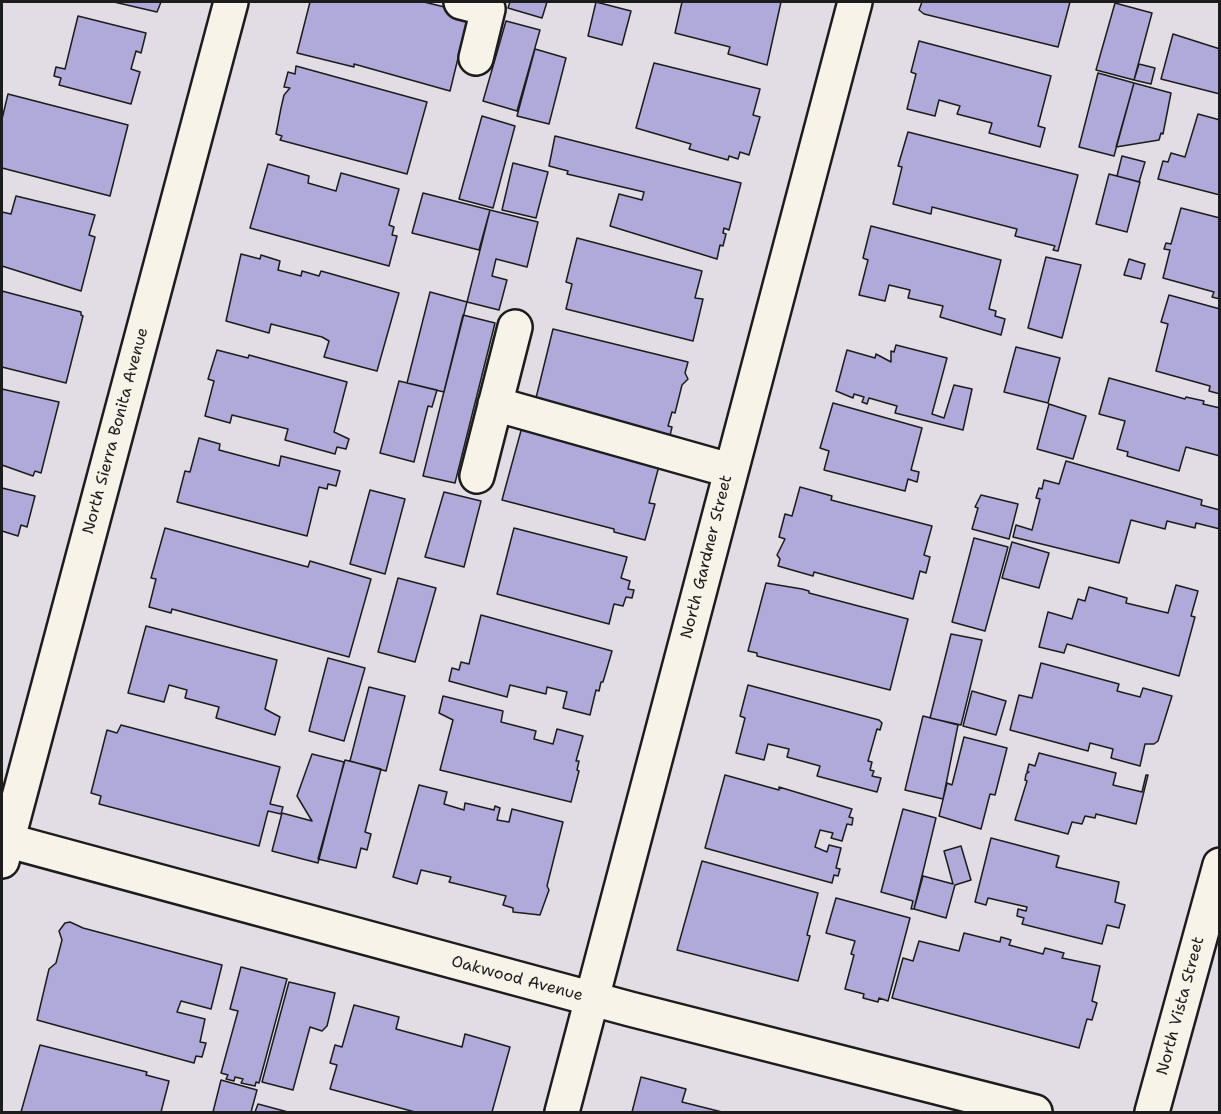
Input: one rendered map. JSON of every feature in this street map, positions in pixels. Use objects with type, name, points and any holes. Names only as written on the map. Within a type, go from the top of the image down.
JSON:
[{"type":"street","name":"North Sierra Bonita Avenue","points":[[3,846],[231,2]]},
{"type":"street","name":"North Gardner Street","points":[[562,1113],[729,470],[855,2]]},
{"type":"street","points":[[476,58],[480,4]]},
{"type":"street","points":[[477,476],[515,327]]},
{"type":"street","points":[[495,404],[729,470]]},
{"type":"street","name":"Oakwood Avenue","points":[[3,846],[1035,1113]]},
{"type":"street","name":"North Vista Street","points":[[1152,1113],[1220,865]]},
{"type":"building","points":[[114,2],[161,2],[157,12]]},
{"type":"building","points":[[310,2],[424,2],[469,13],[450,91],[354,64],[354,67],[297,53]]},
{"type":"building","points":[[510,2],[547,2],[542,18],[508,8]]},
{"type":"building","points":[[596,2],[631,11],[622,45],[588,36]]},
{"type":"building","points":[[682,2],[781,2],[767,65],[728,54],[730,47],[675,33]]},
{"type":"building","points":[[922,2],[1070,2],[1058,47],[924,14],[919,10]]},
{"type":"building","points":[[1115,3],[1152,13],[1134,80],[1096,70]]},
{"type":"building","points":[[78,16],[146,33],[141,53],[136,51],[131,69],[140,72],[131,104],[59,85],[61,78],[54,76],[56,67],[65,69]]},
{"type":"building","points":[[506,21],[540,30],[517,111],[483,101]]},
{"type":"building","points":[[1173,34],[1220,49],[1220,94],[1161,79]]},
{"type":"building","points":[[919,41],[1051,76],[1038,126],[1045,128],[1040,147],[989,133],[992,123],[957,114],[960,106],[939,100],[935,116],[907,109],[916,74],[911,72]]},
{"type":"building","points":[[535,49],[566,58],[549,124],[517,116]]},
{"type":"building","points":[[654,63],[760,89],[753,115],[760,117],[749,155],[740,152],[738,159],[729,156],[728,160],[689,149],[691,144],[636,128]]},
{"type":"building","points":[[1139,64],[1155,68],[1151,84],[1134,80]]},
{"type":"building","points":[[296,66],[427,102],[407,174],[280,140],[282,136],[276,134],[284,95],[290,88],[284,87],[288,72],[295,74]]},
{"type":"building","points":[[1098,73],[1134,83],[1114,156],[1079,147]]},
{"type":"building","points":[[1134,83],[1171,93],[1163,134],[1161,133],[1159,140],[1116,147]]},
{"type":"building","points":[[8,94],[128,125],[110,196],[2,168],[2,119]]},
{"type":"building","points":[[1198,114],[1220,120],[1220,195],[1158,179],[1163,161],[1168,162],[1171,153],[1185,157]]},
{"type":"building","points":[[482,116],[515,126],[493,208],[459,199]]},
{"type":"building","points":[[908,132],[1078,175],[1058,251],[1053,250],[1055,246],[1015,236],[1017,229],[932,207],[931,214],[893,204],[902,167],[898,166]]},
{"type":"building","points":[[555,136],[741,183],[729,230],[724,228],[723,233],[726,234],[723,246],[720,245],[717,259],[610,226],[619,194],[642,200],[644,192],[567,174],[568,171],[549,166]]},
{"type":"building","points":[[1122,156],[1145,162],[1139,182],[1117,176]]},
{"type":"building","points":[[513,163],[548,172],[536,218],[502,210]]},
{"type":"building","points":[[268,164],[309,176],[308,183],[336,191],[341,173],[399,189],[389,225],[394,227],[392,235],[397,236],[389,266],[250,228]]},
{"type":"building","points":[[1109,174],[1140,182],[1127,232],[1096,224]]},
{"type":"building","points":[[423,193],[490,210],[479,250],[412,233]]},
{"type":"building","points":[[16,196],[95,215],[89,235],[95,237],[81,291],[2,266],[2,212],[11,214]]},
{"type":"building","points":[[1181,208],[1220,218],[1220,299],[1212,297],[1214,292],[1163,278],[1170,250],[1164,249],[1166,243],[1171,244]]},
{"type":"building","points":[[490,210],[538,222],[527,267],[496,259],[492,276],[507,280],[499,310],[467,302]]},
{"type":"building","points":[[871,226],[1001,260],[989,309],[996,311],[995,316],[1005,319],[1001,335],[940,317],[943,306],[908,298],[910,290],[889,285],[885,301],[859,295],[868,260],[863,258]]},
{"type":"building","points":[[577,238],[702,271],[695,298],[703,299],[693,341],[566,309],[572,284],[566,282]]},
{"type":"building","points":[[241,254],[260,259],[261,255],[280,261],[278,270],[301,276],[302,271],[319,276],[321,271],[399,293],[377,371],[324,357],[329,341],[322,337],[271,324],[269,333],[226,321]]},
{"type":"building","points":[[1046,257],[1081,265],[1062,338],[1028,328]]},
{"type":"building","points":[[1129,259],[1145,264],[1141,279],[1124,275]]},
{"type":"building","points":[[2,291],[81,312],[83,316],[66,383],[2,367]]},
{"type":"building","points":[[430,292],[467,302],[444,392],[407,383]]},
{"type":"building","points":[[1169,295],[1220,309],[1220,394],[1209,391],[1210,386],[1156,371],[1168,324],[1161,322]]},
{"type":"building","points":[[463,315],[495,323],[455,483],[423,476]]},
{"type":"building","points":[[553,329],[688,362],[685,373],[688,379],[682,385],[675,413],[672,412],[668,426],[672,427],[668,444],[649,439],[652,430],[535,402]]},
{"type":"building","points":[[896,345],[947,358],[932,414],[944,418],[954,385],[972,389],[963,430],[895,413],[897,406],[869,398],[867,404],[862,402],[864,397],[854,394],[853,398],[836,391],[847,350],[875,358],[876,354],[891,362],[891,351],[894,352]]},
{"type":"building","points":[[1016,347],[1060,358],[1048,403],[1004,392]]},
{"type":"building","points":[[217,350],[248,358],[249,355],[347,382],[334,432],[349,439],[346,449],[337,447],[335,454],[285,440],[288,429],[232,415],[230,423],[205,416],[214,381],[208,379]]},
{"type":"building","points":[[1109,378],[1185,399],[1186,397],[1204,401],[1203,404],[1220,408],[1220,456],[1186,447],[1179,471],[1127,456],[1128,452],[1117,449],[1125,421],[1099,414]]},
{"type":"building","points":[[399,381],[437,390],[432,407],[428,406],[414,462],[380,453]]},
{"type":"building","points":[[2,389],[59,402],[41,473],[35,471],[33,476],[2,465]]},
{"type":"building","points":[[833,403],[922,428],[911,470],[919,472],[917,482],[908,479],[905,491],[824,470],[829,451],[820,448]]},
{"type":"building","points":[[1049,404],[1086,416],[1073,459],[1037,449]]},
{"type":"building","points":[[522,427],[659,466],[649,503],[655,504],[645,540],[614,532],[614,529],[502,500]]},
{"type":"building","points":[[199,438],[220,444],[219,450],[279,466],[281,456],[340,471],[336,486],[328,484],[327,489],[319,487],[307,536],[177,502],[185,471],[190,472]]},
{"type":"building","points":[[1066,461],[1202,500],[1201,505],[1220,510],[1220,529],[1196,523],[1195,528],[1167,521],[1165,529],[1131,520],[1119,563],[1013,537],[1016,525],[1032,530],[1040,499],[1036,498],[1039,488],[1042,489],[1044,480],[1059,484]]},
{"type":"building","points":[[800,487],[832,496],[831,500],[932,526],[924,555],[930,557],[926,573],[920,571],[913,599],[814,572],[813,576],[778,566],[780,559],[777,555],[785,539],[779,537],[785,514],[792,516]]},
{"type":"building","points":[[2,488],[35,496],[27,527],[21,525],[18,536],[2,531]]},
{"type":"building","points":[[370,490],[405,499],[385,574],[350,564]]},
{"type":"building","points":[[444,492],[481,501],[464,567],[425,557]]},
{"type":"building","points":[[981,495],[1018,504],[1009,539],[972,529],[978,508],[975,507]]},
{"type":"building","points":[[165,528],[308,567],[310,561],[371,579],[349,657],[172,609],[171,613],[149,607],[156,579],[151,578]]},
{"type":"building","points":[[514,528],[627,557],[621,578],[630,581],[628,589],[634,590],[632,598],[626,597],[623,606],[614,604],[609,624],[497,594]]},
{"type":"building","points":[[974,538],[1008,547],[985,631],[952,622]]},
{"type":"building","points":[[1012,542],[1049,553],[1039,588],[1002,578]]},
{"type":"building","points":[[398,578],[436,588],[415,662],[378,652]]},
{"type":"building","points":[[766,583],[802,589],[809,593],[908,619],[890,690],[757,656],[757,653],[748,651]]},
{"type":"building","points":[[1176,585],[1198,591],[1191,616],[1195,617],[1179,676],[1067,644],[1064,653],[1039,647],[1048,612],[1072,619],[1078,599],[1085,601],[1089,587],[1127,598],[1126,603],[1168,613]]},
{"type":"building","points":[[481,615],[612,651],[603,682],[601,682],[599,691],[596,690],[590,715],[563,708],[567,692],[547,687],[546,694],[510,685],[507,697],[449,681],[452,668],[459,670],[461,662],[469,664]]},
{"type":"building","points":[[146,626],[277,660],[265,709],[280,717],[275,735],[216,718],[219,707],[185,698],[187,690],[169,685],[164,702],[128,693]]},
{"type":"building","points":[[951,634],[982,640],[961,725],[930,718]]},
{"type":"building","points":[[328,658],[365,668],[344,741],[309,731]]},
{"type":"building","points":[[1041,663],[1119,684],[1117,691],[1140,697],[1143,688],[1172,696],[1158,741],[1154,744],[1145,744],[1140,766],[1111,758],[1113,749],[1090,743],[1088,751],[1010,730],[1019,695],[1032,698]]},
{"type":"building","points":[[748,685],[879,720],[882,723],[880,730],[877,729],[868,761],[872,762],[870,770],[874,771],[872,776],[881,778],[877,792],[817,776],[820,766],[787,757],[789,749],[768,744],[764,760],[736,753],[745,718],[740,716]]},
{"type":"building","points":[[369,687],[405,696],[386,771],[350,761]]},
{"type":"building","points":[[972,691],[1006,701],[996,735],[963,726]]},
{"type":"building","points":[[443,696],[503,711],[501,722],[536,731],[534,739],[553,744],[557,729],[583,736],[576,761],[579,761],[577,770],[579,771],[571,802],[440,770],[453,720],[439,713]]},
{"type":"building","points":[[923,716],[958,725],[943,799],[905,790]]},
{"type":"building","points":[[121,725],[280,767],[270,804],[283,807],[281,814],[268,811],[259,846],[99,804],[101,796],[91,793],[107,730],[117,733]]},
{"type":"building","points":[[964,737],[1007,748],[995,795],[990,794],[981,829],[939,816],[947,783],[952,785]]},
{"type":"building","points":[[1039,753],[1116,773],[1113,785],[1142,792],[1146,775],[1148,775],[1136,824],[1096,814],[1095,818],[1085,816],[1082,824],[1072,822],[1068,834],[1015,820],[1027,781],[1025,780],[1029,772],[1027,772],[1029,764],[1035,766]]},
{"type":"building","points":[[312,754],[344,762],[318,863],[272,851],[282,813],[312,821],[297,796]]},
{"type":"building","points":[[345,760],[381,769],[365,832],[371,834],[367,850],[361,848],[356,868],[318,859]]},
{"type":"building","points":[[725,775],[779,790],[779,787],[852,809],[849,817],[853,818],[852,825],[847,824],[842,841],[831,838],[833,833],[820,830],[815,847],[827,852],[829,845],[841,848],[836,868],[840,869],[838,876],[834,875],[832,883],[705,848]]},
{"type":"building","points":[[419,785],[447,792],[444,804],[464,810],[465,803],[494,810],[495,806],[500,808],[497,820],[509,822],[512,809],[563,822],[547,886],[549,890],[540,915],[513,912],[513,908],[503,905],[506,896],[449,882],[451,877],[421,870],[417,884],[393,877]]},
{"type":"building","points":[[903,809],[936,818],[914,909],[911,909],[913,901],[881,892]]},
{"type":"building","points":[[991,838],[1059,856],[1056,867],[1119,882],[1115,902],[1125,905],[1119,928],[1107,925],[1102,944],[1022,924],[1024,918],[1017,916],[1018,909],[1026,911],[1027,907],[988,898],[986,905],[975,902]]},
{"type":"building","points":[[961,846],[971,880],[955,885],[946,918],[914,909],[923,876],[953,884],[944,851]]},
{"type":"building","points":[[702,861],[818,893],[798,981],[677,950]]},
{"type":"building","points":[[836,898],[910,918],[888,1001],[879,998],[878,1002],[863,998],[864,994],[845,989],[854,955],[851,954],[855,941],[826,933]]},
{"type":"building","points":[[70,922],[83,928],[222,965],[211,1009],[181,1001],[177,1012],[205,1019],[200,1042],[206,1043],[202,1057],[196,1056],[194,1063],[37,1020],[49,969],[56,963],[62,940],[59,931],[65,923]]},
{"type":"building","points":[[964,933],[1000,942],[1001,937],[1011,940],[1009,945],[1043,954],[1045,948],[1064,953],[1062,958],[1100,966],[1092,1001],[1097,1003],[1092,1020],[1087,1019],[1079,1048],[892,998],[903,958],[913,961],[919,941],[959,951]]},
{"type":"building","points":[[241,967],[287,979],[259,1083],[256,1082],[255,1086],[241,1083],[243,1079],[235,1077],[234,1081],[226,1079],[228,1075],[221,1073],[238,1011],[230,1009]]},
{"type":"building","points":[[289,982],[335,993],[327,1026],[322,1031],[310,1027],[293,1090],[262,1082]]},
{"type":"building","points":[[354,1005],[399,1017],[396,1029],[462,1047],[465,1034],[510,1047],[492,1112],[415,1112],[330,1089],[337,1065],[330,1063],[335,1045],[342,1047]]},
{"type":"building","points":[[40,1045],[147,1072],[146,1075],[169,1081],[161,1112],[21,1112]]},
{"type":"building","points":[[641,1077],[686,1089],[682,1102],[722,1112],[632,1112]]},
{"type":"building","points":[[221,1080],[257,1090],[251,1112],[213,1112]]},
{"type":"building","points":[[258,1104],[288,1112],[255,1112]]}]
